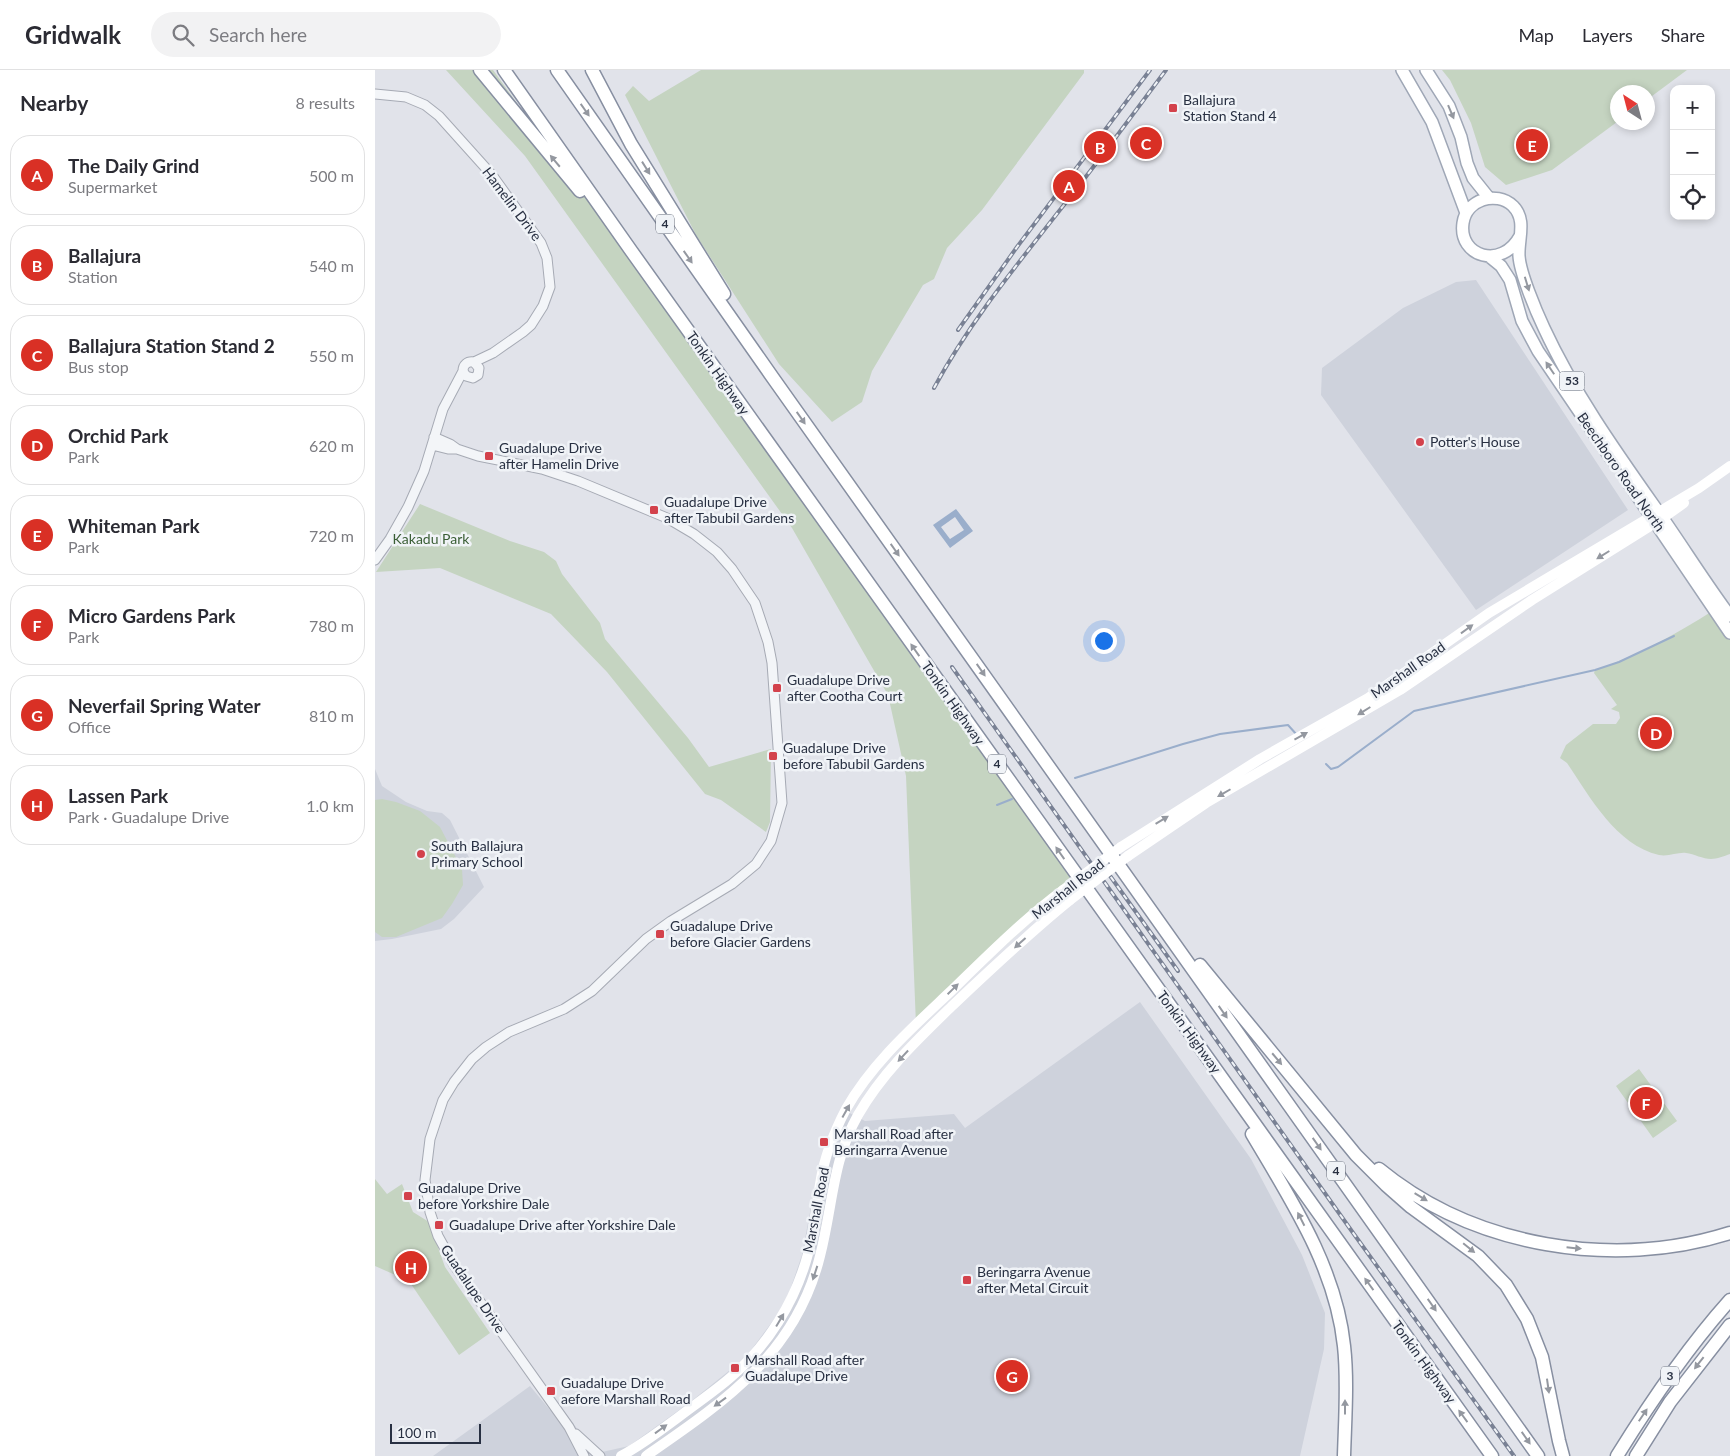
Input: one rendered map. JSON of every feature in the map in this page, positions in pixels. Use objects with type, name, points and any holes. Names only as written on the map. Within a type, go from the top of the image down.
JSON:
[{"type":"highway","points":[[480,70],[631,252]]},
{"type":"highway","name":"Tonkin Highway","points":[[504,70],[631,252],[1492,1456]]},
{"type":"highway","name":"4","points":[[557,70],[773,378],[1539,1456]]},
{"type":"highway","points":[[592,70],[631,144],[743,324],[773,378]]},
{"type":"highway","points":[[1134,886],[1357,1155],[1411,1206],[1478,1256],[1493,1270],[1510,1291],[1527,1319],[1542,1357],[1563,1456]]},
{"type":"highway","points":[[1101,910],[1240,1113],[1294,1205],[1309,1235],[1332,1294],[1344,1346],[1344,1456]]},
{"type":"highway","points":[[1330,1122],[1352,1145],[1382,1171],[1422,1198],[1464,1219],[1509,1235],[1564,1247],[1627,1250],[1675,1246],[1730,1233]]},
{"type":"highway","name":"3","points":[[1617,1456],[1674,1370],[1730,1300]]},
{"type":"highway","name":"3","points":[[1635,1456],[1676,1394],[1730,1325]]},
{"type":"main road","name":"53","points":[[1401,70],[1412,85],[1432,122],[1466,213],[1463,222],[1466,242],[1472,249],[1490,256]]},
{"type":"main road","points":[[1426,70],[1449,106],[1461,137],[1467,163],[1473,178],[1489,198],[1480,200],[1466,213]]},
{"type":"main road","name":"53","points":[[1489,198],[1499,198],[1514,207],[1521,223],[1520,236]]},
{"type":"main road","points":[[1490,256],[1500,256],[1509,252],[1516,245],[1520,236]]},
{"type":"main road","name":"Beechboro Road North","points":[[1520,236],[1519,258],[1528,289],[1547,334],[1563,365],[1730,633]]},
{"type":"main road","name":"Beechboro Road North","points":[[1490,256],[1501,266],[1510,280],[1522,321],[1538,351],[1730,616]]},
{"type":"main road","name":"Marshall Road","points":[[621,1456],[719,1388],[765,1342],[783,1314],[800,1278],[811,1239],[820,1182],[828,1152],[839,1124],[854,1097],[872,1072],[922,1018],[985,958],[1063,890],[1121,847],[1260,759],[1368,698],[1489,613],[1687,500],[1699,488],[1730,466]]},
{"type":"main road","name":"Marshall Road","points":[[646,1456],[740,1387],[764,1362],[785,1335],[802,1306],[815,1274],[824,1241],[836,1170],[845,1142],[857,1116],[877,1086],[899,1060],[993,968],[1070,900],[1128,856],[1206,803],[1400,690],[1517,609],[1657,517]]},
{"type":"street","name":"Hamelin Drive","points":[[375,94],[406,97],[425,105],[439,116],[492,175],[541,243],[547,258],[549,287],[543,306],[531,325],[476,365]]},
{"type":"street","points":[[375,560],[390,539],[408,507],[424,471],[443,408],[465,375],[466,363],[476,365],[477,376],[473,378],[465,375]]},
{"type":"street","name":"Guadalupe Drive","points":[[433,441],[448,449],[457,449],[478,456],[543,470],[579,481],[667,518],[694,534],[717,552],[732,569],[755,603],[768,642],[772,662],[782,803],[771,841],[755,864],[732,884],[646,938],[592,991],[564,1009],[509,1032],[486,1047],[472,1059],[443,1100],[430,1139],[425,1180],[430,1212],[438,1236],[454,1265],[569,1427],[584,1456]]},
{"type":"street","name":"Guadalupe Drive","points":[[569,1427],[600,1456]]},
{"type":"shaded area","points":[[1476,280],[1628,510],[1476,610],[1321,395],[1322,368],[1403,308],[1456,282]]},
{"type":"shaded area","name":"South Ballajura Primary School","points":[[375,769],[382,786],[406,802],[427,811],[442,813],[450,820],[484,887],[454,919],[441,929],[375,941]]},
{"type":"shaded area","points":[[1140,1002],[1251,1159],[1302,1255],[1325,1313],[1324,1349],[1300,1456],[433,1456],[530,1386],[550,1410],[559,1404],[584,1438],[602,1452],[629,1446],[689,1403],[745,1358],[778,1314],[789,1293],[802,1255],[825,1146],[842,1109],[865,1121],[954,1114],[965,1128]]},
{"type":"green space","points":[[446,70],[493,70],[1079,879],[916,1025],[906,776],[888,695],[792,528],[525,156]]},
{"type":"green space","points":[[701,70],[1084,70],[1084,73],[982,210],[947,248],[934,279],[923,285],[872,371],[862,402],[832,422],[779,364],[696,235],[625,95],[633,86],[649,101]]},
{"type":"green space","points":[[1442,70],[1687,70],[1655,94],[1655,85],[1610,85],[1610,127],[1552,170],[1506,185],[1485,167],[1471,123],[1450,80]]},
{"type":"green space","name":"Kakadu Park","points":[[420,504],[510,541],[544,552],[556,561],[562,574],[600,623],[605,639],[688,738],[709,767],[771,749],[770,822],[766,832],[721,800],[705,794],[607,672],[551,614],[440,568],[376,572]]},
{"type":"green space","points":[[1714,610],[1730,633],[1730,854],[1711,859],[1686,853],[1659,855],[1644,850],[1617,830],[1605,818],[1567,763],[1560,758],[1566,745],[1593,724],[1616,724],[1620,718],[1619,712],[1611,709],[1617,705],[1594,673],[1595,670],[1656,644]]},
{"type":"green space","name":"South Ballajura Primary School","points":[[382,799],[420,811],[440,827],[462,869],[463,885],[442,918],[396,937],[382,937],[375,932],[375,800]]},
{"type":"green space","points":[[1639,1069],[1677,1121],[1653,1138],[1616,1086]]},
{"type":"green space","points":[[375,1179],[387,1194],[402,1184],[413,1212],[429,1222],[445,1267],[490,1333],[459,1355],[409,1281],[375,1266]]},
{"type":"water","points":[[956,509],[973,531],[950,548],[933,525]],"holes":[[[955,517],[964,530],[950,539],[941,527]]]},
{"type":"waterway","points":[[1326,764],[1331,769],[1338,767],[1414,711],[1595,670],[1619,662],[1674,636]]},
{"type":"waterway","points":[[1075,778],[1220,734],[1288,725],[1297,735]]},
{"type":"waterway","points":[[997,805],[1012,799]]},
{"type":"railway","points":[[958,330],[1017,247],[1150,70]]},
{"type":"railway","points":[[934,388],[963,339],[996,292],[1166,70]]},
{"type":"railway","points":[[952,667],[1351,1230],[1514,1456]]},
{"type":"railway","points":[[1098,859],[1178,971]]},
{"type":"place","name":"Ballajura Station Stand 4","points":[[1173,108]]},
{"type":"place","name":"Ballajura Station Stand 2","points":[[1146,143]]},
{"type":"place","name":"Whiteman Park","points":[[1532,145]]},
{"type":"place","name":"Ballajura","points":[[1100,147]]},
{"type":"place","name":"The Daily Grind","points":[[1069,186]]},
{"type":"place","name":"Potter's House","points":[[1420,442]]},
{"type":"place","name":"Guadalupe Drive after Hamelin Drive","points":[[489,456]]},
{"type":"place","name":"Guadalupe Drive after Tabubil Gardens","points":[[654,510]]},
{"type":"place","name":"Guadalupe Drive after Cootha Court","points":[[777,688]]},
{"type":"place","name":"Orchid Park","points":[[1656,733]]},
{"type":"place","name":"Guadalupe Drive before Tabubil Gardens","points":[[773,756]]},
{"type":"place","name":"South Ballajura Primary School","points":[[421,854]]},
{"type":"place","name":"Guadalupe Drive before Glacier Gardens","points":[[660,934]]},
{"type":"place","name":"Micro Gardens Park","points":[[1646,1103]]},
{"type":"place","name":"Marshall Road after Beringarra Avenue","points":[[824,1142]]},
{"type":"place","name":"Guadalupe Drive before Yorkshire Dale","points":[[408,1196]]},
{"type":"place","name":"Guadalupe Drive after Yorkshire Dale","points":[[439,1225]]},
{"type":"place","name":"Lassen Park","points":[[411,1267]]},
{"type":"place","name":"Beringarra Avenue after Metal Circuit","points":[[967,1280]]},
{"type":"place","name":"Marshall Road after Guadalupe Drive","points":[[735,1368]]},
{"type":"place","name":"Neverfail Spring Water","points":[[1012,1376]]},
{"type":"place","name":"Guadalupe Drive aefore Marshall Road","points":[[551,1391]]}]
